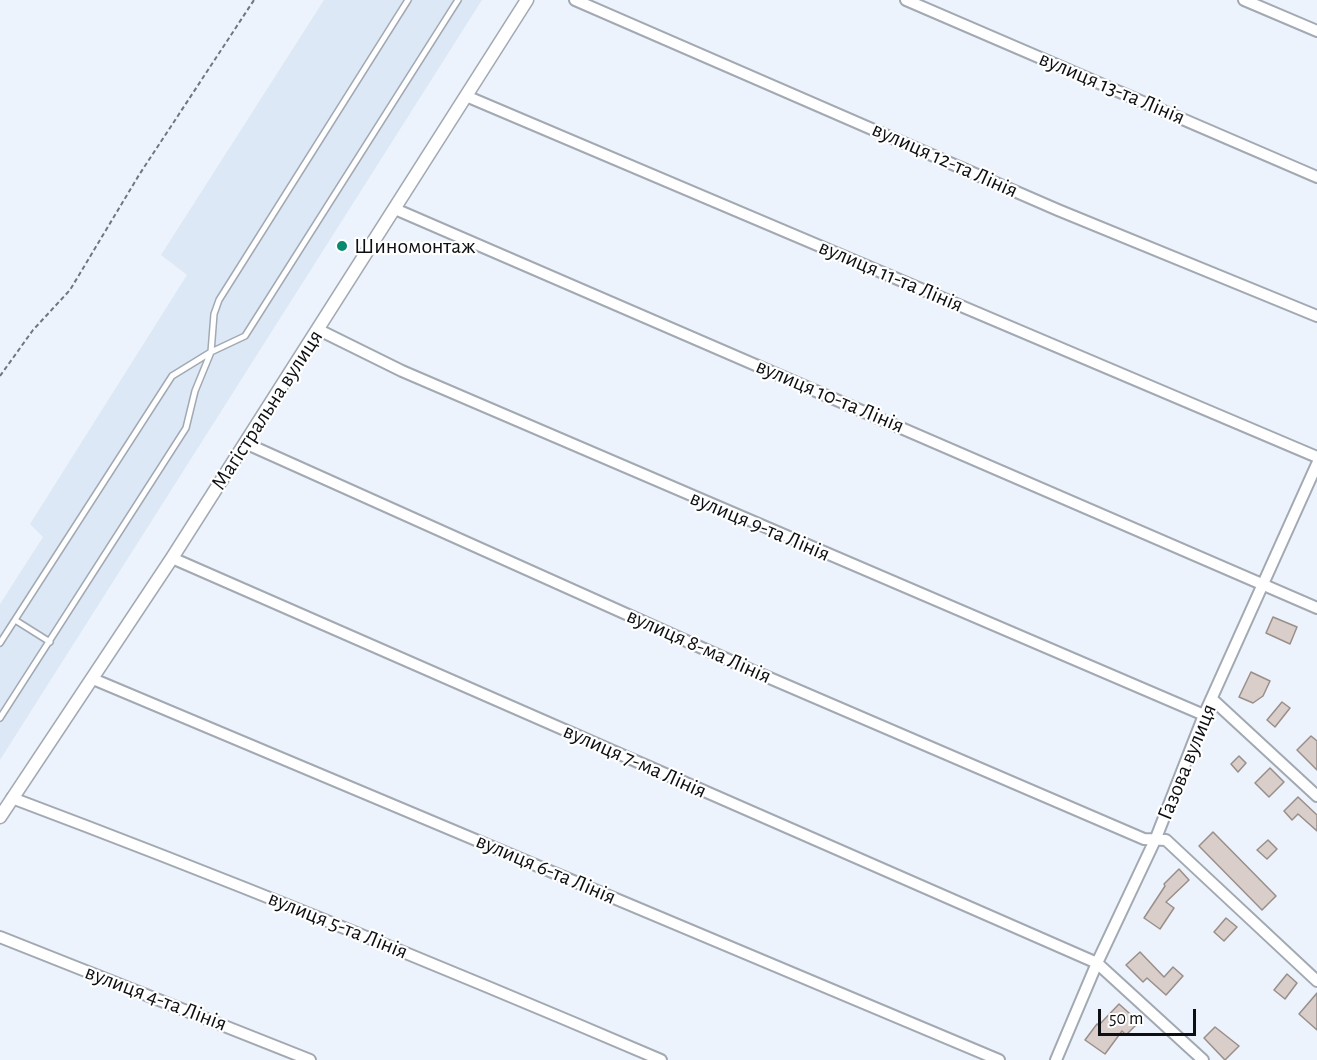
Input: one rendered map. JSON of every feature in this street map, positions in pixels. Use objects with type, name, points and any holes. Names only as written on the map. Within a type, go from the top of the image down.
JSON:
[{"type":"street","name":"Магістральна вулиця","points":[[0,817],[172,558],[527,0]]},
{"type":"street","name":"вулиця 12-та Лінія","points":[[575,0],[1058,210],[1317,316]]},
{"type":"street","name":"вулиця 13-та Лінія","points":[[906,0],[1317,177]]},
{"type":"street","points":[[1245,0],[1317,31]]},
{"type":"street","name":"вулиця 11-та Лінія","points":[[466,96],[1317,457]]},
{"type":"street","name":"вулиця 10-та Лінія","points":[[395,209],[1317,608]]},
{"type":"street","name":"вулиця 9-та Лінія","points":[[319,330],[402,371],[1204,715]]},
{"type":"street","name":"вулиця 8-ма Лінія","points":[[245,443],[761,675],[1144,839],[1156,838]]},
{"type":"street","name":"Газова вулиця","points":[[1056,1060],[1097,963],[1156,838],[1204,715],[1213,700],[1317,464]]},
{"type":"street","name":"вулиця 7-ма Лінія","points":[[172,558],[1097,963],[1203,1060]]},
{"type":"street","name":"вулиця 6-та Лінія","points":[[93,679],[999,1060]]},
{"type":"street","points":[[1213,700],[1317,796]]},
{"type":"street","name":"вулиця 5-та Лінія","points":[[12,798],[196,867],[517,998],[661,1060]]},
{"type":"street","points":[[1156,838],[1166,840],[1317,981]]},
{"type":"street","name":"вулиця 4-та Лінія","points":[[0,937],[310,1060]]},
{"type":"lane","points":[[0,718],[186,428],[195,391],[211,352],[214,314],[219,300],[408,0]]},
{"type":"lane","points":[[0,643],[165,385],[176,372],[245,336],[458,0]]},
{"type":"lane","points":[[15,620],[50,642]]},
{"type":"path","points":[[0,376],[33,330],[70,290],[139,175],[254,0]]},
{"type":"shaded area","points":[[324,0],[482,0],[0,760],[0,604],[43,537],[30,524],[187,275],[161,255]]},
{"type":"building","points":[[1273,617],[1297,627],[1290,644],[1266,633]]},
{"type":"building","points":[[1251,672],[1270,681],[1263,696],[1253,703],[1239,697]]},
{"type":"building","points":[[1282,702],[1290,708],[1275,727],[1267,720]]},
{"type":"building","points":[[1311,736],[1317,741],[1317,770],[1297,750]]},
{"type":"building","points":[[1239,756],[1246,763],[1238,772],[1231,764]]},
{"type":"building","points":[[1270,768],[1284,782],[1269,797],[1255,783]]},
{"type":"building","points":[[1298,797],[1317,815],[1317,831],[1298,814],[1292,820],[1284,811]]},
{"type":"building","points":[[1213,832],[1276,896],[1262,910],[1199,846]]},
{"type":"building","points":[[1268,840],[1277,849],[1267,859],[1257,850]]},
{"type":"building","points":[[1179,869],[1189,880],[1166,902],[1174,908],[1160,929],[1144,918],[1165,886],[1164,884]]},
{"type":"building","points":[[1226,918],[1237,927],[1224,941],[1214,932]]},
{"type":"building","points":[[1140,952],[1164,977],[1173,967],[1183,976],[1166,995],[1147,978],[1143,982],[1126,965]]},
{"type":"building","points":[[1287,974],[1297,983],[1285,999],[1274,990]]},
{"type":"building","points":[[1317,993],[1317,1030],[1299,1014]]},
{"type":"building","points":[[1119,1004],[1139,1022],[1126,1035],[1122,1031],[1105,1054],[1085,1040],[1097,1024],[1099,1025]]},
{"type":"building","points":[[1215,1027],[1239,1046],[1225,1060],[1204,1038]]},
{"type":"place","name":"Шиномонтаж","points":[[342,246]]}]
